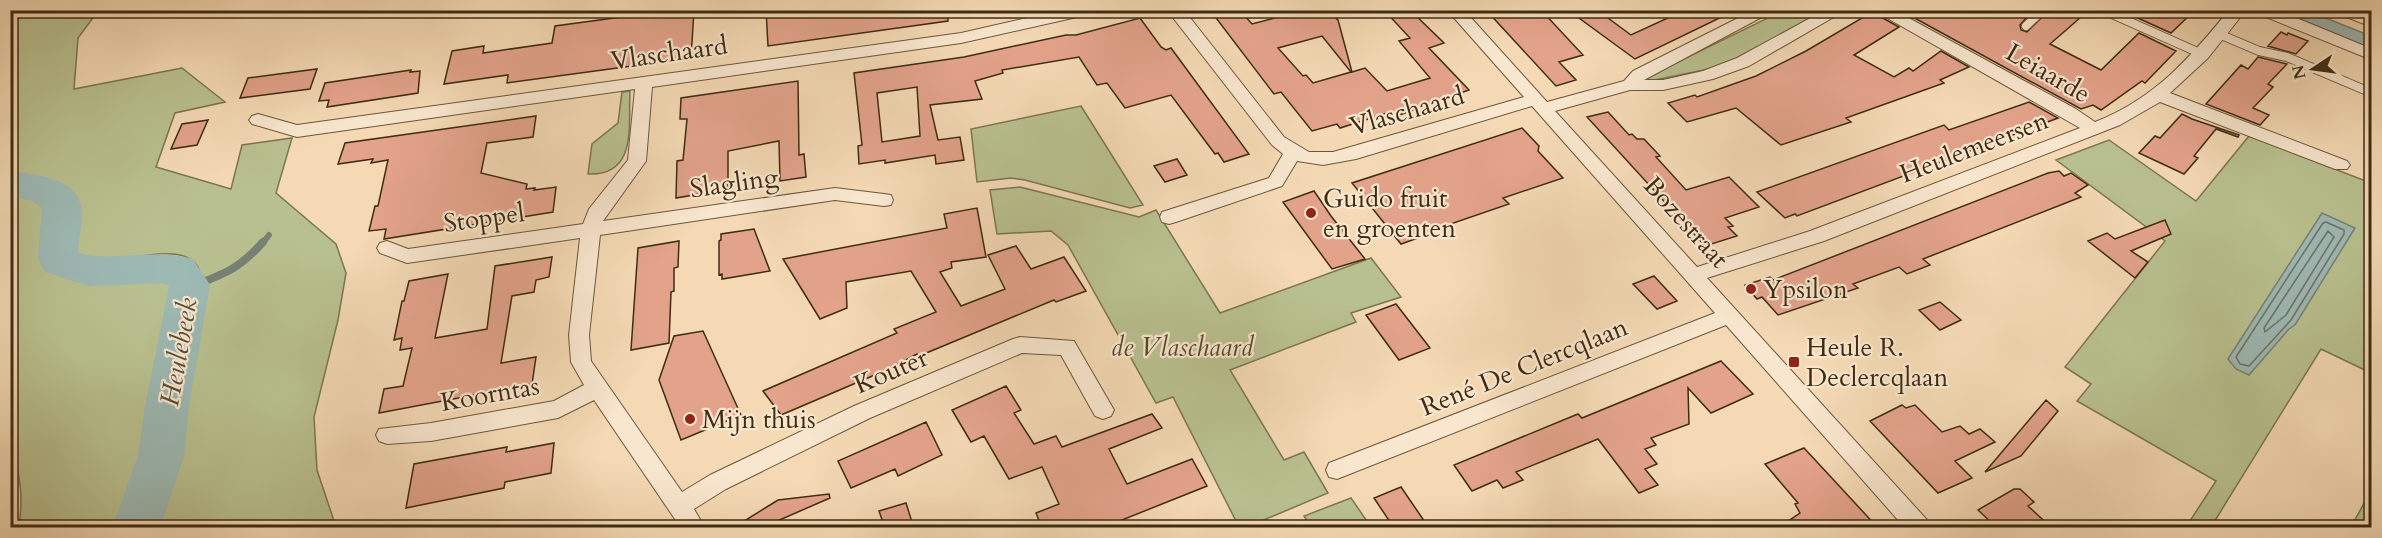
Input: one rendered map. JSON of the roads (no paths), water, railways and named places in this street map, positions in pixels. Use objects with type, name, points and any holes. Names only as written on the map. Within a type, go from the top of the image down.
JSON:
[{"type":"street","name":"Vlaschaard","points":[[258,120],[297,130],[961,38],[1086,10]]},
{"type":"street","points":[[1169,217],[1276,182],[1292,153],[1267,129],[1175,10]]},
{"type":"street","name":"Bozestraat","points":[[1455,10],[1920,528]]},
{"type":"street","points":[[1630,85],[1639,75],[1767,10]]},
{"type":"street","points":[[1630,85],[1663,85],[1707,75],[1743,62],[1838,10]]},
{"type":"street","name":"Leiaarde","points":[[1881,10],[2070,113],[2094,129]]},
{"type":"street","name":"Heulemeersen","points":[[1694,275],[1817,236],[2094,129],[2149,103],[2202,54],[2238,10]]},
{"type":"street","points":[[2262,10],[2372,55]]},
{"type":"street","points":[[2342,10],[2372,22]]},
{"type":"street","points":[[644,82],[637,161],[596,214],[591,229],[579,335],[581,362],[694,528]]},
{"type":"street","name":"Vlaschaard","points":[[1292,153],[1309,160],[1328,160],[1541,104],[1630,85]]},
{"type":"street","points":[[2158,95],[2341,165]]},
{"type":"street","name":"Slagling","points":[[591,229],[835,194],[884,200]]},
{"type":"street","name":"Stoppel","points":[[387,248],[407,256],[591,229]]},
{"type":"street","name":"René De Clercqlaan","points":[[1337,470],[1731,315]]},
{"type":"street","name":"Kouter","points":[[679,506],[718,482],[862,412],[1020,345],[1066,347],[1103,410]]},
{"type":"street","name":"Koorntas","points":[[387,435],[431,432],[558,409],[597,388]]},
{"type":"lane","points":[[2025,26],[2043,10]]},
{"type":"lane","points":[[2103,10],[2202,54]]},
{"type":"lane","points":[[2219,34],[2259,51],[2287,57],[2372,93]]},
{"type":"water","points":[[2283,11],[2308,11],[2371,36],[2371,49],[2303,22]]},
{"type":"water","points":[[2322,213],[2355,228],[2295,325],[2249,375],[2236,369],[2228,359]]},
{"type":"waterway","name":"Heulebeek","points":[[10,184],[44,190],[61,203],[59,262],[89,271],[179,269],[190,285],[167,406],[161,456],[136,528]]},
{"type":"waterway","points":[[262,244],[269,235]]},
{"type":"waterway","points":[[190,287],[230,270],[246,259],[263,242]]},
{"type":"place","name":"Guido fruit en groenten","points":[[1311,213]]},
{"type":"place","name":"Ypsilon","points":[[1751,289]]},
{"type":"place","name":"Heule R. Declercqlaan","points":[[1794,362]]},
{"type":"place","name":"Mijn thuis","points":[[690,419]]},
{"type":"park label","name":"de Vlaschaard","points":[[1182,347]]}]
